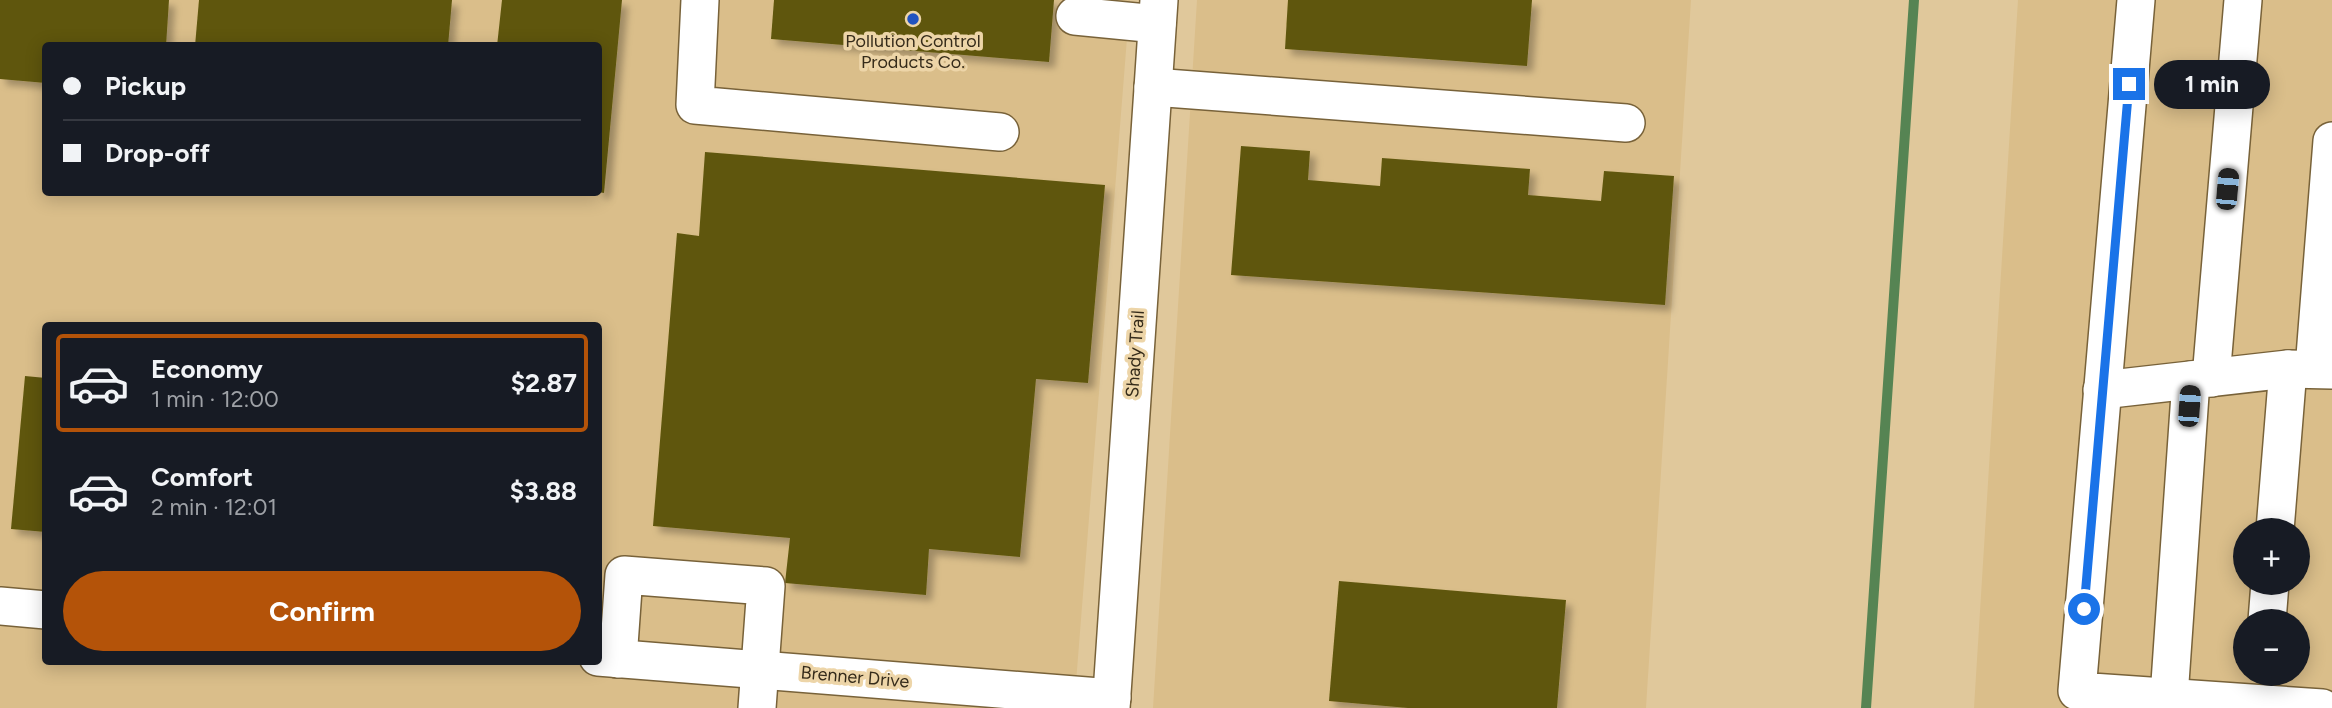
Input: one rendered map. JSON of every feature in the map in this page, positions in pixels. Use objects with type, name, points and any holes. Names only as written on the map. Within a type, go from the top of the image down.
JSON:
[{"type":"street","points":[[700,0],[695,106],[1000,132]]},
{"type":"street","points":[[2136,0],[2077,691],[2169,697],[2262,689],[2322,708]]},
{"type":"street","points":[[2169,697],[2243,0]]},
{"type":"street","points":[[1075,16],[1158,12]]},
{"type":"street","name":"Shady Trail","points":[[1111,703],[1158,12]]},
{"type":"street","points":[[1153,88],[1626,123]]},
{"type":"street","points":[[2278,518],[2312,369],[2332,141]]},
{"type":"street","points":[[2102,390],[2312,369]]},
{"type":"street","points":[[608,658],[624,575],[766,586],[757,708]]},
{"type":"street","points":[[0,606],[42,610]]},
{"type":"street","name":"Brenner Drive","points":[[608,658],[1111,703]]},
{"type":"shaded area","points":[[0,0],[1130,0],[1074,708],[0,708]]},
{"type":"shaded area","points":[[1197,0],[1691,0],[1646,708],[1153,708]]},
{"type":"shaded area","points":[[2018,0],[2332,0],[2332,708],[1974,708]]},
{"type":"building","points":[[0,0],[169,0],[166,42],[42,42],[42,83],[0,79]]},
{"type":"building","points":[[199,0],[452,0],[448,42],[195,42]]},
{"type":"building","points":[[502,0],[622,0],[604,193],[602,42],[497,42]]},
{"type":"building","name":"Pollution Control Products Co.","points":[[774,0],[1054,0],[1049,62],[771,39]]},
{"type":"building","points":[[1288,0],[1532,0],[1527,66],[1285,49]]},
{"type":"building","points":[[1241,146],[1310,151],[1308,180],[1380,186],[1382,158],[1530,169],[1528,195],[1601,201],[1604,171],[1674,176],[1665,305],[1231,275]]},
{"type":"building","points":[[705,152],[1105,185],[1088,383],[1036,379],[1020,557],[929,549],[926,595],[785,583],[790,538],[653,526],[677,233],[699,236]]},
{"type":"building","points":[[25,376],[42,378],[42,532],[11,529]]},
{"type":"building","points":[[1339,581],[1566,600],[1557,708],[1408,708],[1329,701]]},
{"type":"waterway","points":[[1866,708],[1914,0]]},
{"type":"place","name":"Pollution Control Products Co.","points":[[913,19]]},
{"type":"route","points":[[2084,609],[2129,84]]}]
